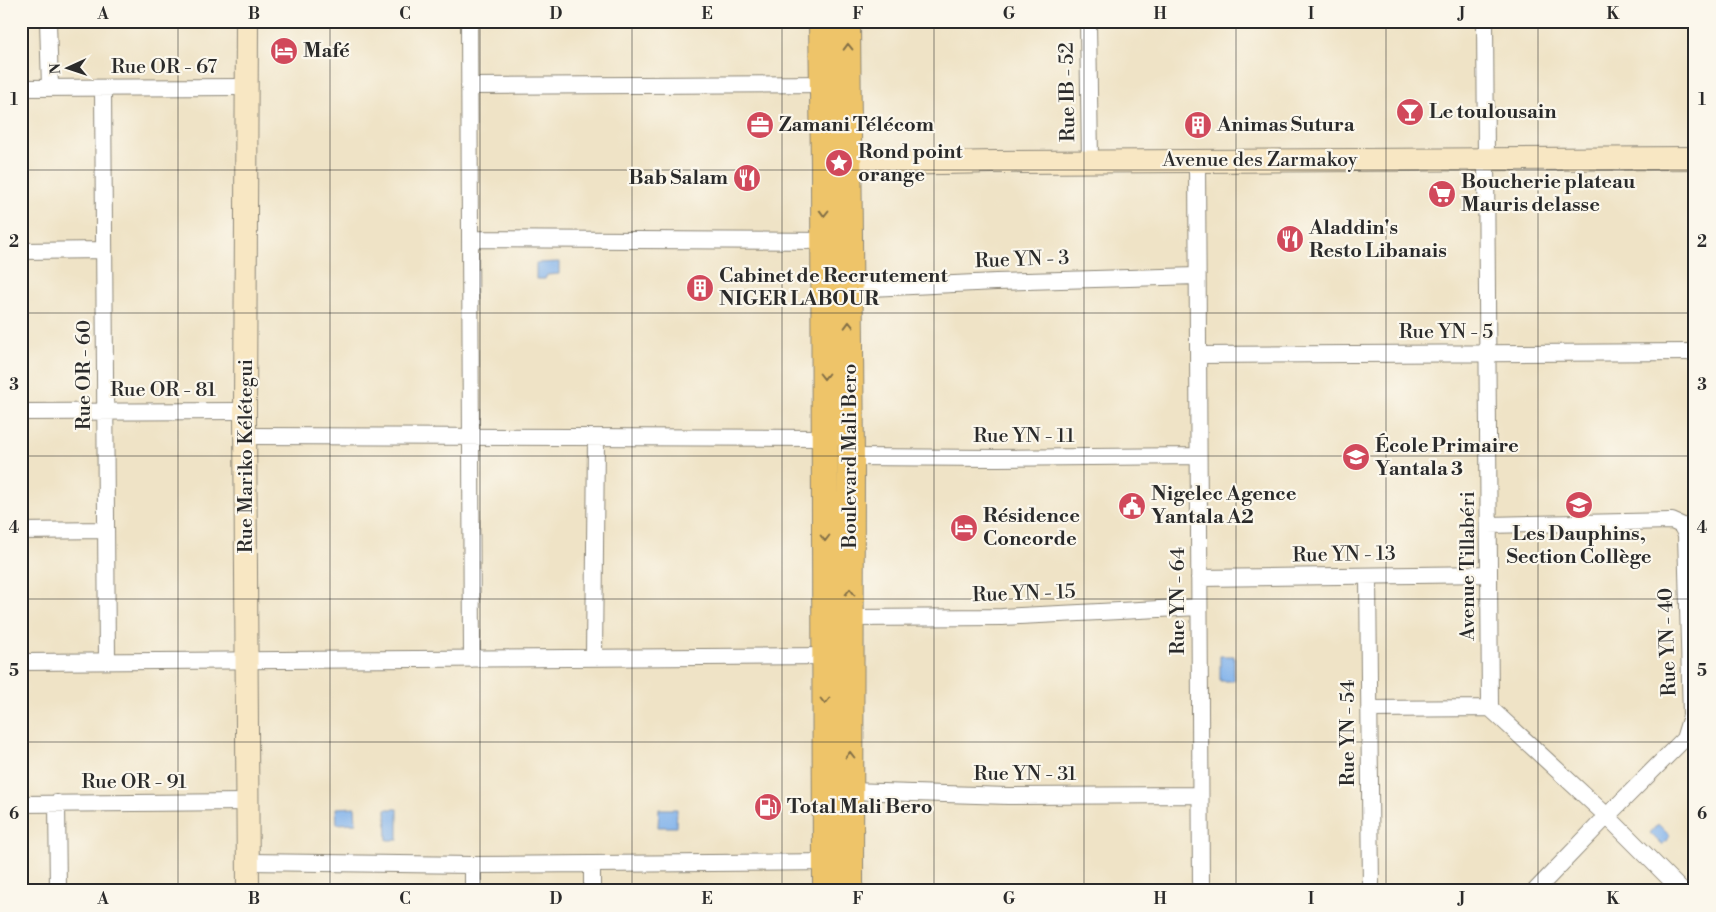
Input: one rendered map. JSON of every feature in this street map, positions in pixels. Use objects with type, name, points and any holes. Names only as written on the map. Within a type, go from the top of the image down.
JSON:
[{"type":"main road","name":"Boulevard Mali Bero","points":[[822,21],[835,84],[837,165],[836,241],[824,438],[838,656],[850,791],[838,862],[826,891]]},
{"type":"main road","name":"Boulevard Mali Bero","points":[[835,84],[847,21]]},
{"type":"main road","name":"Boulevard Mali Bero","points":[[836,241],[849,289],[851,448],[850,618],[838,656],[838,862],[850,891]]},
{"type":"street","points":[[48,21],[50,87]]},
{"type":"street","name":"Rue Mariko Kélétegui","points":[[247,21],[245,436],[248,891]]},
{"type":"street","points":[[469,21],[472,659]]},
{"type":"street","name":"Rue IB - 52","points":[[1088,21],[1090,161]]},
{"type":"street","name":"Avenue Tillabéri","points":[[1485,21],[1490,708]]},
{"type":"street","points":[[469,86],[835,84]]},
{"type":"street","name":"Rue OR - 67","points":[[21,88],[246,87]]},
{"type":"street","name":"Rue OR - 60","points":[[103,88],[107,661]]},
{"type":"street","name":"Avenue des Zarmakoy","points":[[837,165],[1197,160],[1695,158]]},
{"type":"street","name":"Rue YN - 64","points":[[1197,160],[1201,891]]},
{"type":"street","points":[[470,240],[836,241]]},
{"type":"street","points":[[21,251],[104,250]]},
{"type":"street","name":"Rue YN - 3","points":[[849,289],[996,282],[1197,276]]},
{"type":"street","name":"Rue YN - 5","points":[[1198,355],[1695,352]]},
{"type":"street","name":"Rue OR - 81","points":[[21,412],[245,411]]},
{"type":"street","name":"Rue YN - 11","points":[[245,436],[824,438],[851,448],[997,458],[1198,456]]},
{"type":"street","points":[[594,658],[596,438]]},
{"type":"street","name":"Rue YN - 40","points":[[1489,525],[1672,521],[1681,524],[1686,534],[1691,716],[1689,728],[1684,739],[1606,816],[1535,891]]},
{"type":"street","points":[[21,531],[106,530]]},
{"type":"street","name":"Rue YN - 13","points":[[1199,578],[1489,574]]},
{"type":"street","name":"Rue YN - 54","points":[[1368,576],[1371,891]]},
{"type":"street","name":"Rue YN - 15","points":[[850,618],[1002,617],[1199,607]]},
{"type":"street","points":[[21,662],[838,656]]},
{"type":"street","points":[[1370,709],[1490,708],[1606,816],[1682,891]]},
{"type":"street","name":"Rue YN - 31","points":[[850,791],[1008,796],[1200,795]]},
{"type":"street","name":"Rue OR - 91","points":[[21,804],[247,802]]},
{"type":"street","points":[[57,803],[58,891]]},
{"type":"street","points":[[248,862],[473,865],[838,862]]},
{"type":"street","points":[[592,864],[592,891]]},
{"type":"street","points":[[473,865],[473,891]]},
{"type":"water","points":[[559,262],[559,274],[547,275],[545,279],[536,279],[536,263]]},
{"type":"water","points":[[1220,656],[1234,656],[1234,681],[1220,681]]},
{"type":"water","points":[[355,807],[356,823],[337,824],[336,808]]},
{"type":"water","points":[[386,809],[398,809],[398,840],[387,840]]},
{"type":"water","points":[[659,809],[677,809],[676,827],[658,827]]},
{"type":"water","points":[[1658,824],[1670,836],[1662,845],[1650,833]]},
{"type":"place","name":"Mafé","points":[[284,51]]},
{"type":"place","name":"Le toulousain","points":[[1410,112]]},
{"type":"place","name":"Zamani Télécom","points":[[760,125]]},
{"type":"place","name":"Animas Sutura","points":[[1198,125]]},
{"type":"place","name":"Rond point orange","points":[[839,163]]},
{"type":"place","name":"Bab Salam","points":[[747,178]]},
{"type":"place","name":"Boucherie plateau Mauris delasse","points":[[1442,194]]},
{"type":"place","name":"Aladdin's Resto Libanais","points":[[1290,239]]},
{"type":"place","name":"Cabinet de Recrutement NIGER LABOUR","points":[[700,288]]},
{"type":"place","name":"École Primaire Yantala 3","points":[[1356,457]]},
{"type":"place","name":"Les Dauphins, Section Collège","points":[[1579,505]]},
{"type":"place","name":"Nigelec Agence Yantala A2","points":[[1132,506]]},
{"type":"place","name":"Résidence Concorde","points":[[964,528]]},
{"type":"place","name":"Total Mali Bero","points":[[768,807]]}]
